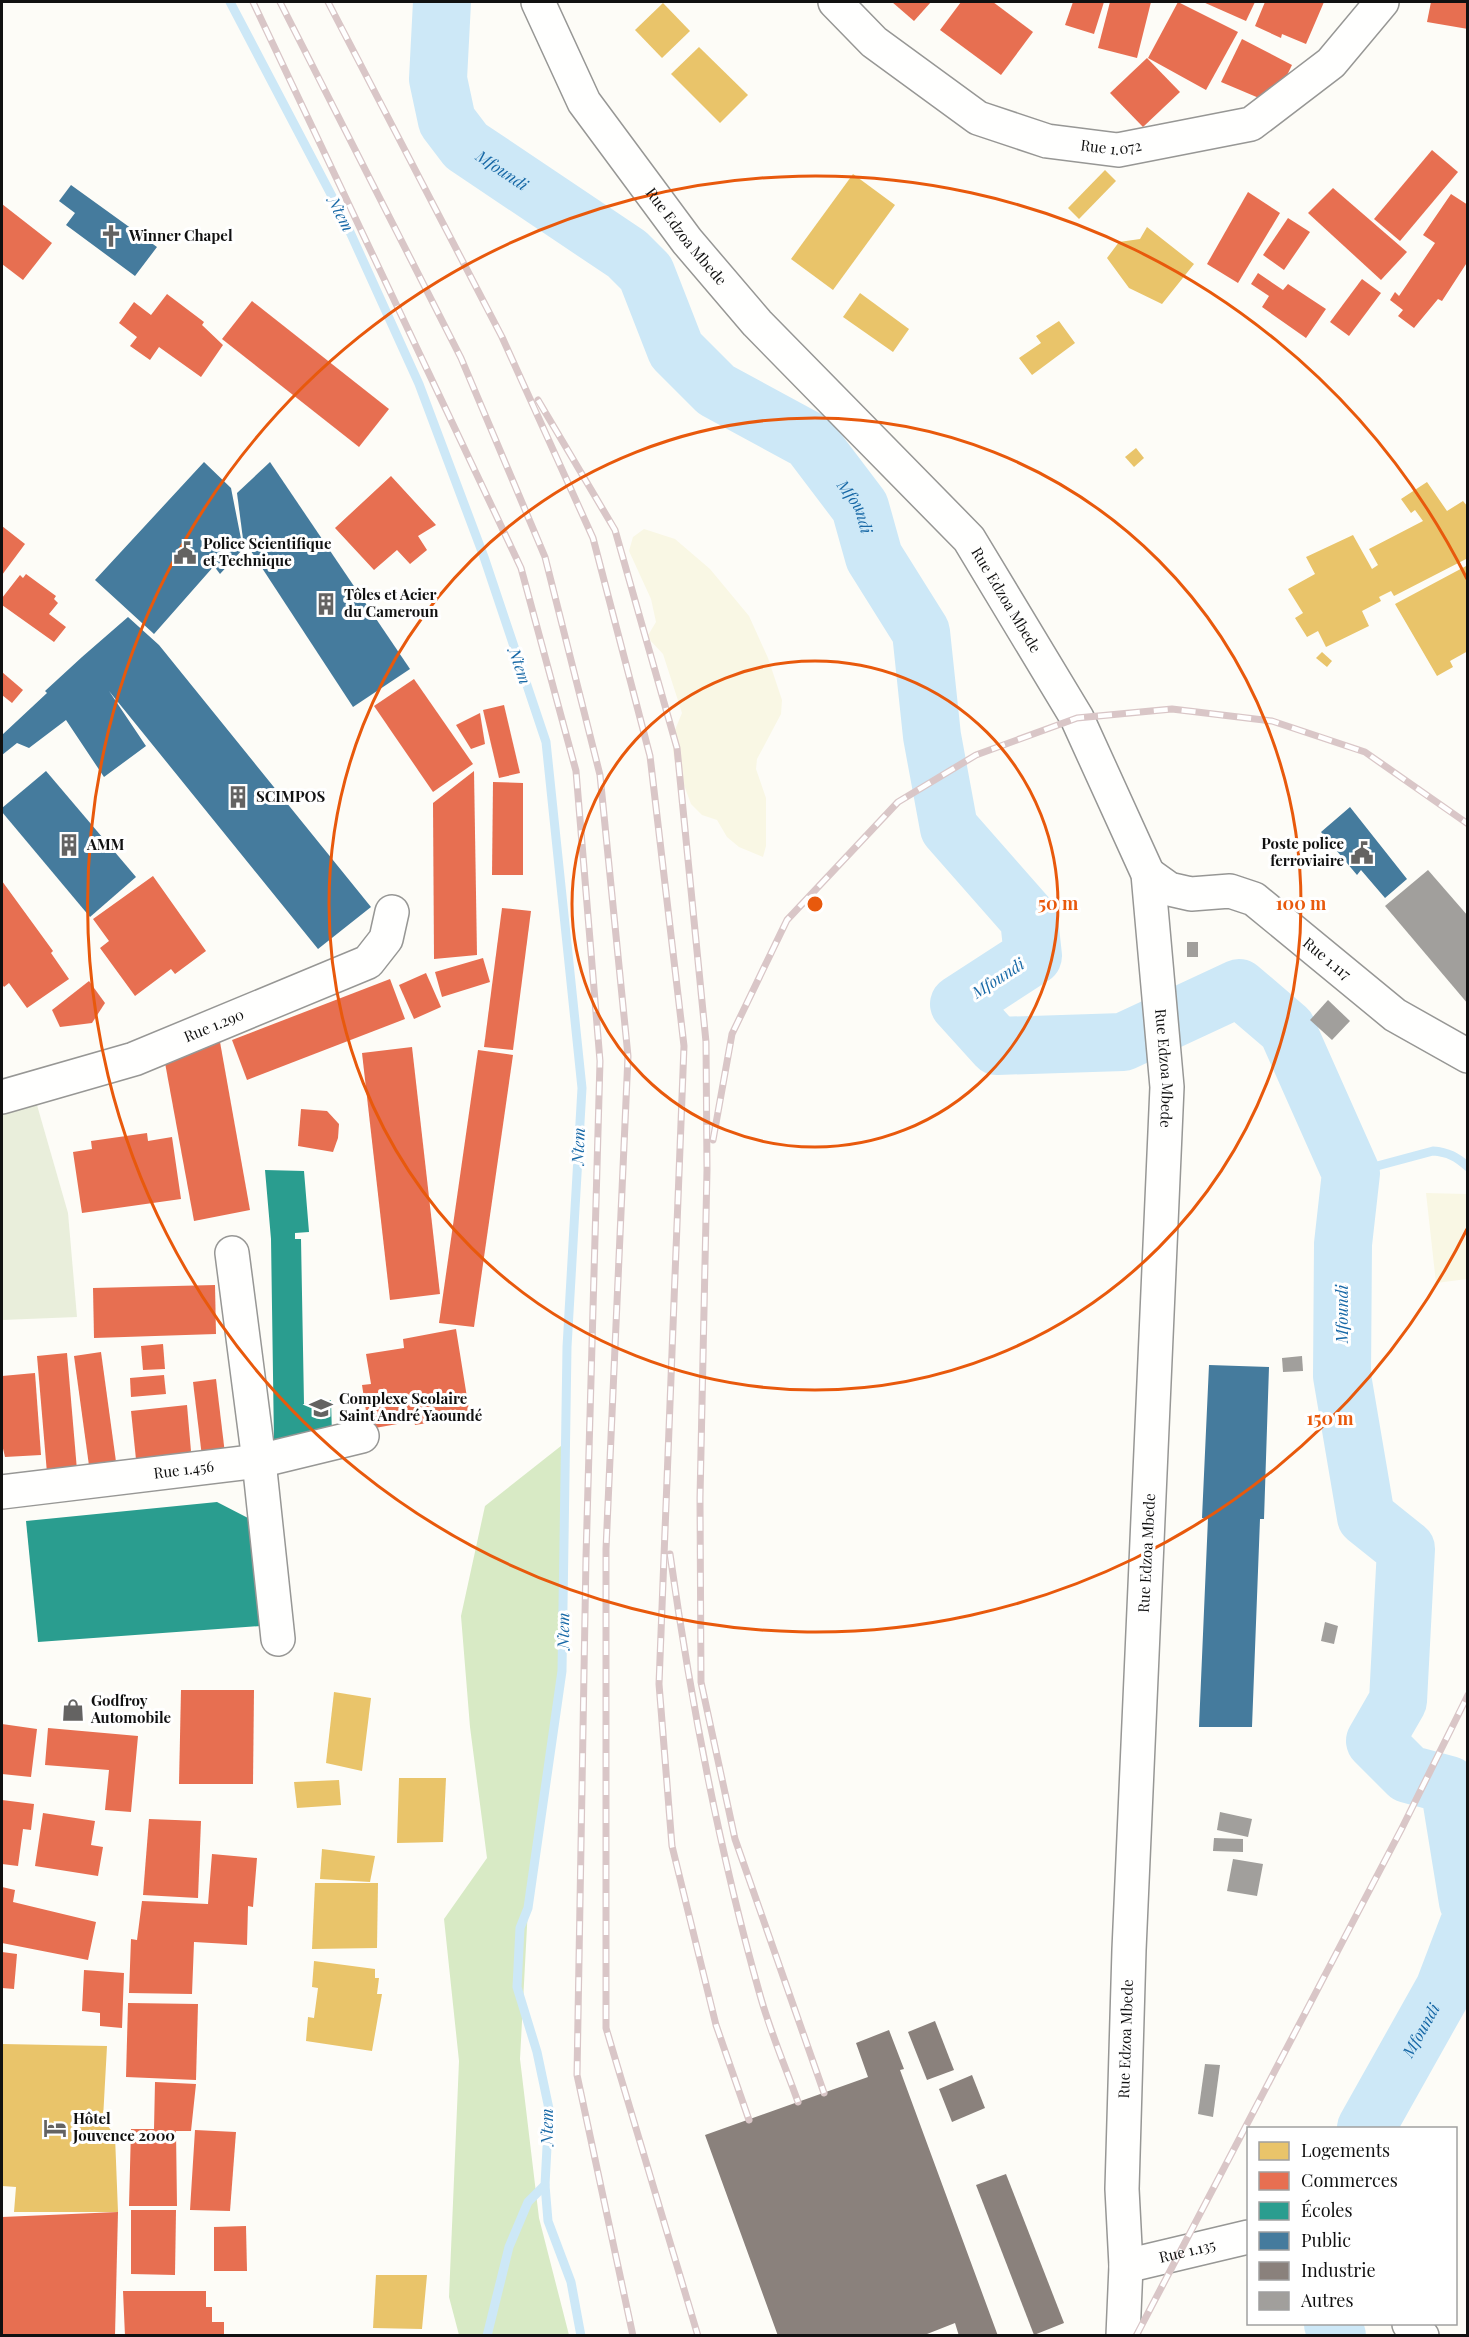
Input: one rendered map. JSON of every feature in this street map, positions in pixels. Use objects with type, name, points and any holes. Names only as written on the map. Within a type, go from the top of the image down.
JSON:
[{"type":"street","name":"Rue Edzoa Mbede","points":[[538,2],[584,102],[687,241],[757,323],[969,539],[1077,718],[1148,874],[1167,1087],[1129,1950],[1122,2189],[1126,2266],[1123,2336]]},
{"type":"street","name":"Rue 1.072","points":[[835,2],[874,42],[978,118],[1047,141],[1118,150],[1251,124],[1331,63],[1382,2]]},
{"type":"street","name":"Rue 1.117","points":[[1148,874],[1169,889],[1191,894],[1230,891],[1254,899],[1395,1015],[1467,1056]]},
{"type":"street","name":"Rue 1.290","points":[[2,1097],[134,1059],[368,962],[386,939],[392,912]]},
{"type":"street","points":[[232,1253],[259,1461],[278,1640]]},
{"type":"street","name":"Rue 1.456","points":[[2,1492],[259,1461],[362,1436]]},
{"type":"street","name":"Rue 1.135","points":[[1126,2266],[1247,2237]]},
{"type":"street","points":[[1410,2325],[1422,2336]]},
{"type":"shaded area","points":[[644,529],[675,539],[710,569],[749,616],[768,658],[782,700],[781,714],[757,759],[756,769],[766,798],[766,846],[763,857],[739,847],[727,837],[717,820],[702,815],[691,804],[674,758],[672,737],[682,713],[663,654],[647,637],[656,622],[651,599],[629,551],[633,537]]},
{"type":"shaded area","points":[[1426,1193],[1467,1194],[1467,1279],[1436,1283]]},
{"type":"green space","points":[[37,1105],[68,1213],[77,1317],[2,1320],[2,1114]]},
{"type":"green space","points":[[566,1442],[562,1671],[528,1908],[520,2059],[539,2218],[569,2335],[459,2335],[449,2297],[459,2061],[444,1919],[487,1858],[470,1727],[461,1616],[485,1506]]},
{"type":"building: Logements","points":[[663,3],[690,31],[662,58],[635,30]]},
{"type":"building: Logements","points":[[699,47],[748,95],[720,123],[671,74]]},
{"type":"building: Logements","points":[[1105,170],[1116,181],[1079,219],[1068,208]]},
{"type":"building: Logements","points":[[853,174],[895,205],[833,290],[791,259]]},
{"type":"building: Logements","points":[[1147,227],[1194,264],[1162,304],[1129,288],[1107,258],[1119,242],[1140,239]]},
{"type":"building: Logements","points":[[860,293],[909,329],[893,352],[843,317]]},
{"type":"building: Logements","points":[[1059,321],[1075,343],[1032,375],[1019,358],[1041,343],[1036,336]]},
{"type":"building: Logements","points":[[1136,448],[1144,458],[1134,467],[1125,457]]},
{"type":"building: Logements","points":[[1427,482],[1447,511],[1463,501],[1468,507],[1468,558],[1394,596],[1391,591],[1379,597],[1381,601],[1362,611],[1369,626],[1326,647],[1318,631],[1307,637],[1295,618],[1303,613],[1288,589],[1315,574],[1306,557],[1353,535],[1372,569],[1378,565],[1369,549],[1423,521],[1415,510],[1411,513],[1401,499]]},
{"type":"building: Logements","points":[[1468,565],[1468,651],[1450,661],[1453,667],[1437,676],[1395,604]]},
{"type":"building: Logements","points":[[1322,652],[1332,661],[1327,667],[1316,658]]},
{"type":"building: Logements","points":[[334,1692],[371,1698],[362,1771],[326,1763]]},
{"type":"building: Logements","points":[[399,1778],[446,1778],[443,1842],[397,1843]]},
{"type":"building: Logements","points":[[339,1780],[341,1805],[297,1808],[294,1782]]},
{"type":"building: Logements","points":[[322,1849],[375,1856],[370,1882],[320,1879]]},
{"type":"building: Logements","points":[[315,1883],[378,1883],[377,1948],[312,1949]]},
{"type":"building: Logements","points":[[314,1961],[375,1969],[375,1978],[379,1978],[377,1994],[382,1994],[372,2051],[306,2041],[308,2017],[314,2018],[318,1988],[312,1987]]},
{"type":"building: Logements","name":"Hôtel Jouvence 2000","points":[[2,2044],[107,2046],[103,2119],[115,2136],[118,2212],[14,2212],[16,2187],[2,2186]]},
{"type":"building: Logements","points":[[376,2275],[427,2275],[422,2329],[373,2328]]},
{"type":"building: Commerces","points":[[892,2],[931,2],[914,21]]},
{"type":"building: Commerces","points":[[961,2],[993,2],[1033,32],[1001,75],[940,30]]},
{"type":"building: Commerces","points":[[1073,2],[1104,2],[1094,34],[1065,25]]},
{"type":"building: Commerces","points":[[1110,2],[1151,2],[1137,58],[1098,48]]},
{"type":"building: Commerces","points":[[1178,2],[1238,32],[1206,90],[1148,58]]},
{"type":"building: Commerces","points":[[1203,2],[1255,2],[1246,21]]},
{"type":"building: Commerces","points":[[1265,2],[1324,2],[1306,44],[1282,34],[1281,38],[1255,26]]},
{"type":"building: Commerces","points":[[1431,2],[1468,2],[1468,29],[1427,22]]},
{"type":"building: Commerces","points":[[1242,39],[1292,65],[1273,104],[1221,82]]},
{"type":"building: Commerces","points":[[1147,58],[1180,92],[1143,127],[1110,93]]},
{"type":"building: Commerces","points":[[1432,150],[1458,172],[1400,241],[1374,219]]},
{"type":"building: Commerces","points":[[1333,188],[1407,252],[1381,280],[1308,213]]},
{"type":"building: Commerces","points":[[1248,192],[1280,213],[1238,283],[1207,264]]},
{"type":"building: Commerces","points":[[1451,194],[1468,205],[1468,261],[1442,301],[1438,299],[1414,328],[1398,316],[1403,310],[1390,300],[1395,292],[1399,296],[1435,243],[1423,235]]},
{"type":"building: Commerces","points":[[2,204],[52,243],[23,280],[2,264]]},
{"type":"building: Commerces","points":[[1288,218],[1310,232],[1284,270],[1263,255]]},
{"type":"building: Commerces","points":[[1258,273],[1283,290],[1288,284],[1326,309],[1306,338],[1262,307],[1269,296],[1251,284]]},
{"type":"building: Commerces","points":[[1362,279],[1381,293],[1349,336],[1330,322]]},
{"type":"building: Commerces","points":[[167,294],[204,322],[202,325],[223,345],[201,377],[159,347],[150,360],[130,346],[137,337],[119,323],[134,302],[151,315]]},
{"type":"building: Commerces","points":[[252,301],[389,409],[359,447],[222,339]]},
{"type":"building: Commerces","points":[[391,476],[436,525],[418,536],[427,550],[410,564],[397,550],[374,570],[335,528]]},
{"type":"building: Commerces","points":[[2,526],[25,544],[2,575]]},
{"type":"building: Commerces","points":[[26,574],[56,596],[54,599],[58,603],[49,614],[66,627],[54,642],[2,605],[2,598],[20,575],[23,578]]},
{"type":"building: Commerces","points":[[2,672],[23,690],[12,703],[2,695]]},
{"type":"building: Commerces","points":[[414,679],[473,764],[433,792],[374,706]]},
{"type":"building: Commerces","points":[[504,705],[520,773],[499,778],[483,710]]},
{"type":"building: Commerces","points":[[480,713],[485,744],[471,749],[456,725]]},
{"type":"building: Commerces","points":[[474,771],[477,955],[434,959],[433,803]]},
{"type":"building: Commerces","points":[[493,782],[523,783],[523,875],[492,875]]},
{"type":"building: Commerces","points":[[153,876],[206,951],[175,974],[171,969],[135,996],[100,948],[109,941],[93,919]]},
{"type":"building: Commerces","points":[[2,881],[53,951],[51,953],[69,979],[27,1008],[9,983],[4,987],[2,984]]},
{"type":"building: Commerces","points":[[502,908],[531,911],[513,1050],[484,1047]]},
{"type":"building: Commerces","points":[[483,958],[490,982],[442,997],[435,972]]},
{"type":"building: Commerces","points":[[426,973],[441,1007],[414,1019],[399,985]]},
{"type":"building: Commerces","points":[[390,979],[405,1019],[247,1080],[232,1040]]},
{"type":"building: Commerces","points":[[89,981],[105,1003],[92,1023],[60,1027],[52,1010]]},
{"type":"building: Commerces","points":[[220,1042],[250,1210],[194,1221],[163,1052]]},
{"type":"building: Commerces","points":[[412,1047],[440,1294],[390,1300],[362,1053]]},
{"type":"building: Commerces","points":[[478,1050],[513,1055],[474,1327],[439,1323]]},
{"type":"building: Commerces","points":[[301,1109],[327,1111],[339,1124],[338,1138],[333,1152],[298,1146]]},
{"type":"building: Commerces","points":[[147,1133],[148,1141],[172,1137],[181,1199],[82,1213],[73,1152],[92,1149],[91,1141]]},
{"type":"building: Commerces","points":[[215,1285],[216,1334],[94,1338],[93,1288]]},
{"type":"building: Commerces","points":[[456,1329],[470,1416],[415,1425],[414,1421],[375,1428],[372,1410],[366,1411],[362,1385],[371,1384],[366,1354],[404,1348],[403,1339]]},
{"type":"building: Commerces","points":[[163,1344],[165,1369],[143,1370],[141,1346]]},
{"type":"building: Commerces","points":[[101,1352],[117,1469],[90,1473],[74,1356]]},
{"type":"building: Commerces","points":[[67,1353],[77,1470],[47,1473],[37,1356]]},
{"type":"building: Commerces","points":[[35,1373],[41,1455],[5,1457],[2,1444],[2,1376]]},
{"type":"building: Commerces","points":[[164,1375],[166,1394],[131,1397],[130,1378]]},
{"type":"building: Commerces","points":[[216,1379],[226,1462],[203,1465],[193,1382]]},
{"type":"building: Commerces","points":[[187,1405],[192,1463],[137,1469],[131,1411]]},
{"type":"building: Commerces","points":[[181,1690],[254,1690],[253,1784],[179,1784]]},
{"type":"building: Commerces","points":[[2,1724],[37,1729],[31,1777],[2,1774]]},
{"type":"building: Commerces","points":[[48,1728],[138,1736],[131,1812],[105,1810],[109,1770],[45,1765]]},
{"type":"building: Commerces","points":[[2,1800],[34,1804],[31,1830],[23,1829],[18,1866],[2,1864]]},
{"type":"building: Commerces","points":[[43,1813],[95,1821],[91,1845],[103,1847],[98,1876],[35,1866]]},
{"type":"building: Commerces","points":[[149,1819],[201,1821],[198,1898],[143,1895]]},
{"type":"building: Commerces","points":[[212,1854],[257,1858],[253,1907],[248,1906],[247,1945],[194,1942],[192,1994],[129,1993],[131,1939],[137,1940],[142,1901],[208,1904]]},
{"type":"building: Commerces","points":[[2,1887],[15,1890],[13,1902],[96,1922],[88,1960],[2,1943]]},
{"type":"building: Commerces","points":[[2,1952],[17,1954],[14,1989],[2,1988]]},
{"type":"building: Commerces","points":[[84,1970],[124,1973],[122,2028],[100,2026],[100,2013],[82,2011]]},
{"type":"building: Commerces","points":[[128,2003],[198,2004],[196,2080],[126,2077]]},
{"type":"building: Commerces","points":[[155,2082],[196,2084],[191,2131],[176,2131],[177,2206],[129,2206],[131,2129],[154,2129]]},
{"type":"building: Commerces","points":[[195,2130],[236,2132],[230,2211],[190,2210]]},
{"type":"building: Commerces","points":[[131,2210],[176,2210],[175,2275],[131,2274]]},
{"type":"building: Commerces","points":[[118,2212],[115,2336],[2,2336],[2,2217]]},
{"type":"building: Commerces","points":[[246,2226],[247,2271],[214,2271],[214,2227]]},
{"type":"building: Commerces","points":[[123,2291],[206,2291],[206,2307],[212,2307],[212,2322],[224,2322],[224,2336],[125,2336]]},
{"type":"building: Écoles","points":[[265,1170],[304,1171],[309,1232],[295,1233],[295,1239],[301,1239],[304,1404],[331,1400],[332,1435],[274,1442],[271,1239]]},
{"type":"building: Écoles","points":[[217,1502],[248,1518],[261,1626],[38,1642],[26,1521]]},
{"type":"building: Public","name":"Winner Chapel","points":[[71,185],[157,247],[135,276],[66,225],[75,213],[59,201]]},
{"type":"building: Public","points":[[204,462],[231,488],[243,549],[220,574],[214,566],[154,634],[95,580]]},
{"type":"building: Public","name":"Tôles et Acier du Cameroun","points":[[270,462],[410,669],[353,707],[243,539],[237,493]]},
{"type":"building: Public","name":"SCIMPOS","points":[[128,617],[159,645],[371,907],[318,949],[109,691],[146,746],[104,777],[66,720],[29,748],[17,743],[2,755],[2,735],[47,693],[45,691]]},
{"type":"building: Public","name":"AMM","points":[[46,771],[136,877],[90,917],[2,812],[2,808]]},
{"type":"building: Public","name":"Poste police ferroviaire","points":[[1350,807],[1407,879],[1385,898],[1361,870],[1357,875],[1321,832]]},
{"type":"building: Public","points":[[1209,1365],[1269,1367],[1264,1519],[1260,1519],[1252,1727],[1199,1727],[1208,1518],[1202,1518]]},
{"type":"building: Industrie","points":[[935,2021],[954,2070],[927,2080],[908,2032]]},
{"type":"building: Industrie","points":[[889,2030],[904,2069],[900,2070],[998,2336],[959,2336],[955,2323],[922,2336],[778,2336],[705,2135],[868,2077],[856,2043]]},
{"type":"building: Industrie","points":[[972,2075],[985,2108],[952,2122],[939,2089]]},
{"type":"building: Industrie","points":[[1006,2174],[1064,2323],[1034,2335],[976,2185]]},
{"type":"building: Autres","points":[[1428,870],[1468,916],[1468,1004],[1385,906]]},
{"type":"building: Autres","points":[[1187,942],[1198,942],[1198,957],[1187,957]]},
{"type":"building: Autres","points":[[1328,1000],[1350,1021],[1332,1040],[1310,1020]]},
{"type":"building: Autres","points":[[1302,1356],[1303,1371],[1283,1372],[1282,1358]]},
{"type":"building: Autres","points":[[1325,1622],[1338,1626],[1334,1644],[1321,1641]]},
{"type":"building: Autres","points":[[1220,1812],[1252,1819],[1248,1837],[1217,1830]]},
{"type":"building: Autres","points":[[1214,1838],[1243,1839],[1243,1852],[1213,1851]]},
{"type":"building: Autres","points":[[1233,1859],[1263,1864],[1257,1896],[1227,1891]]},
{"type":"building: Autres","points":[[1205,2064],[1220,2065],[1213,2117],[1198,2114]]},
{"type":"waterway","name":"Ntem","points":[[230,2],[345,221],[419,384],[484,557],[546,742],[582,1088],[567,1347],[562,1671],[528,1908],[520,1928],[517,1987],[537,2052],[549,2109],[545,2185],[528,2202],[509,2247],[487,2336]]},
{"type":"waterway","name":"Mfoundi","points":[[442,2],[438,79],[447,121],[466,146],[627,254],[646,273],[676,350],[716,390],[810,441],[860,507],[874,557],[921,632],[932,736],[949,828],[1029,919],[1033,956],[959,1004],[997,1046],[1123,1042],[1239,988],[1287,1029],[1351,1173],[1343,1244],[1342,1376],[1366,1517],[1406,1549],[1398,1701],[1375,1741],[1408,1774],[1449,1785],[1468,1902]]},
{"type":"waterway","points":[[1351,1173],[1433,1151],[1452,1156],[1468,1167]]},
{"type":"waterway","name":"Mfoundi","points":[[1367,2127],[1444,1989],[1468,1926]]},
{"type":"waterway","points":[[545,2185],[548,2221],[571,2282],[581,2336]]},
{"type":"waterway","name":"Mfoundi","points":[[1333,2325],[1337,2336]]},
{"type":"railway","points":[[253,2],[521,568],[576,771],[600,1061],[586,1557],[577,2075],[633,2336]]},
{"type":"railway","points":[[280,2],[461,358],[545,557],[600,775],[628,1056],[606,1549],[606,2028],[698,2336]]},
{"type":"railway","points":[[328,2],[502,337],[593,538],[650,756],[684,1046],[659,1684],[672,1846],[716,2025],[749,2120]]},
{"type":"railway","points":[[538,400],[615,530],[677,748],[706,1042],[707,1170],[700,1498],[701,1682],[735,1839],[824,2093]]},
{"type":"railway","points":[[713,1140],[732,1034],[787,920],[898,802],[976,755],[1077,718],[1172,709],[1272,721],[1365,752],[1468,824]]},
{"type":"railway","points":[[670,1554],[687,1665],[719,1831],[745,1941],[764,2008],[798,2102]]},
{"type":"railway","points":[[1136,2336],[1402,1828],[1468,1695]]},
{"type":"place","name":"Winner Chapel","points":[[111,236]]},
{"type":"place","name":"Police Scientifique et Technique","points":[[185,553]]},
{"type":"place","name":"Tôles et Acier du Cameroun","points":[[326,604]]},
{"type":"place","name":"SCIMPOS","points":[[238,797]]},
{"type":"place","name":"AMM","points":[[69,845]]},
{"type":"place","name":"Poste police ferroviaire","points":[[1362,853]]},
{"type":"place","name":"Complexe Scolaire Saint André Yaoundé","points":[[321,1408]]},
{"type":"place","name":"Godfroy Automobile","points":[[73,1710]]},
{"type":"place","name":"Hôtel Jouvence 2000","points":[[55,2128]]}]
